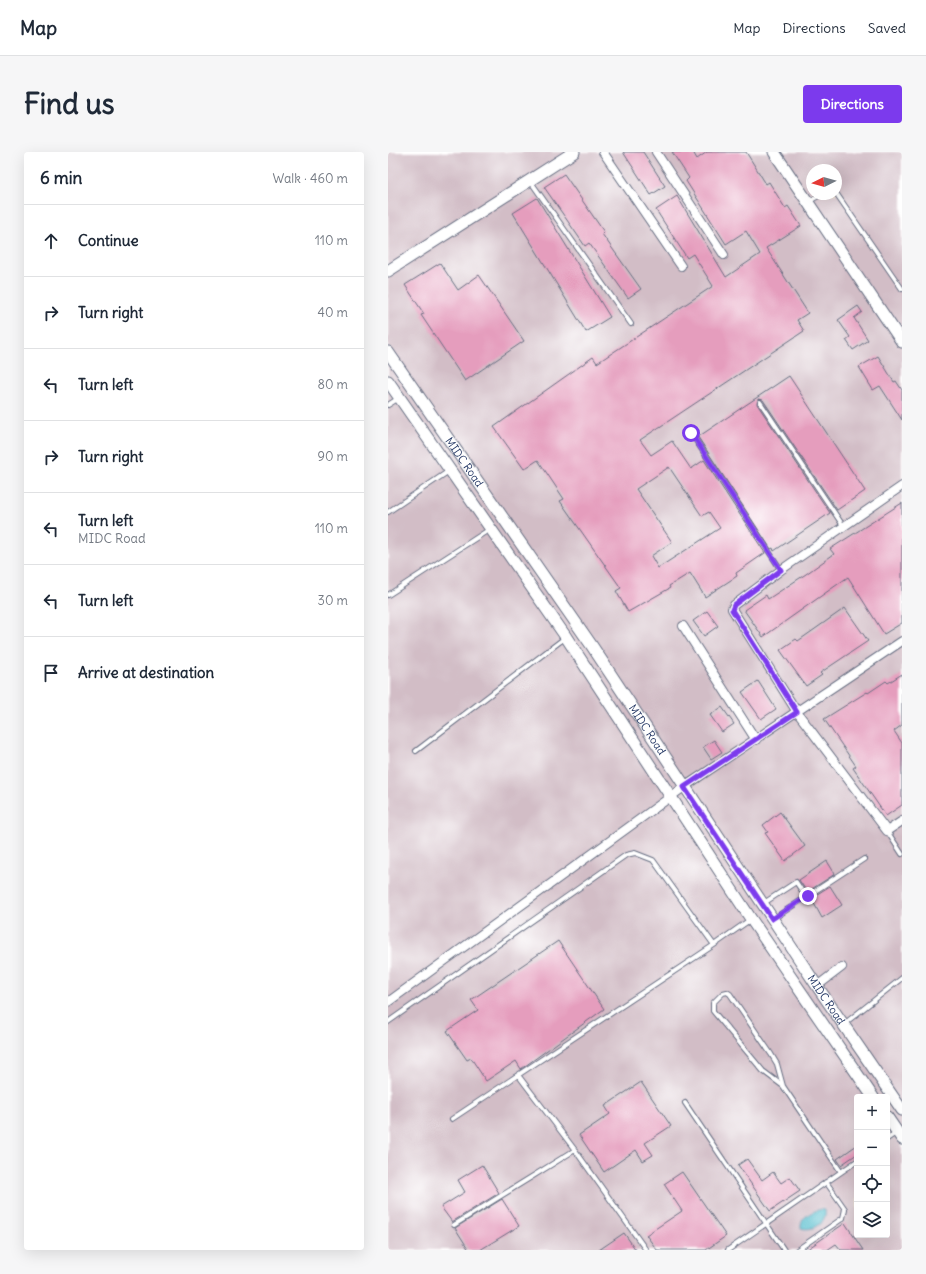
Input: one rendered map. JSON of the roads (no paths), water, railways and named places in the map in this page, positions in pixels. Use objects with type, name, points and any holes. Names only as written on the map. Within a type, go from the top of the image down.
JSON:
[{"type":"main road","points":[[388,271],[574,152]]},
{"type":"main road","points":[[774,152],[902,342]]},
{"type":"main road","name":"MIDC Road","points":[[388,352],[592,646],[772,919],[902,1110]]},
{"type":"main road","name":"MIDC Road","points":[[388,381],[566,637],[751,919],[871,1094]]},
{"type":"main road","points":[[890,1121],[900,1135]]},
{"type":"street","points":[[603,152],[681,266]]},
{"type":"street","points":[[656,152],[724,255]]},
{"type":"street","points":[[902,486],[844,528],[781,570],[734,605],[732,610],[797,712],[887,831],[902,821]]},
{"type":"street","points":[[683,626],[756,740]]},
{"type":"street","points":[[388,1002],[684,787],[902,641]]},
{"type":"street","points":[[817,986],[842,967]]},
{"type":"lane","points":[[529,180],[631,324]]},
{"type":"lane","points":[[808,202],[812,200]]},
{"type":"lane","points":[[840,200],[902,289]]},
{"type":"lane","points":[[388,406],[400,398]]},
{"type":"lane","points":[[760,402],[844,528]]},
{"type":"lane","points":[[691,433],[781,570]]},
{"type":"lane","points":[[388,512],[450,470]]},
{"type":"lane","points":[[388,595],[490,528]]},
{"type":"lane","points":[[416,751],[566,637]]},
{"type":"lane","points":[[887,831],[902,854]]},
{"type":"lane","points":[[388,1022],[626,855],[643,855],[652,860],[714,945]]},
{"type":"lane","points":[[772,919],[864,859]]},
{"type":"lane","points":[[762,904],[796,882],[806,897]]},
{"type":"lane","points":[[452,1120],[751,919]]},
{"type":"lane","points":[[843,1025],[902,978]]},
{"type":"lane","points":[[783,1086],[777,1064],[771,1054],[730,994],[723,992],[713,1003],[713,1011],[763,1071],[783,1086],[842,1172]]},
{"type":"lane","points":[[518,1075],[576,1150],[646,1250]]},
{"type":"lane","points":[[684,1103],[784,1250]]},
{"type":"lane","points":[[890,1138],[900,1135]]},
{"type":"lane","points":[[454,1225],[576,1150]]},
{"type":"lane","points":[[728,1250],[854,1163]]},
{"type":"lane","points":[[797,1250],[843,1218],[845,1214],[845,1209],[826,1182]]},
{"type":"water","points":[[822,1209],[825,1210],[825,1214],[822,1222],[810,1229],[801,1228],[802,1221],[807,1215]]}]
